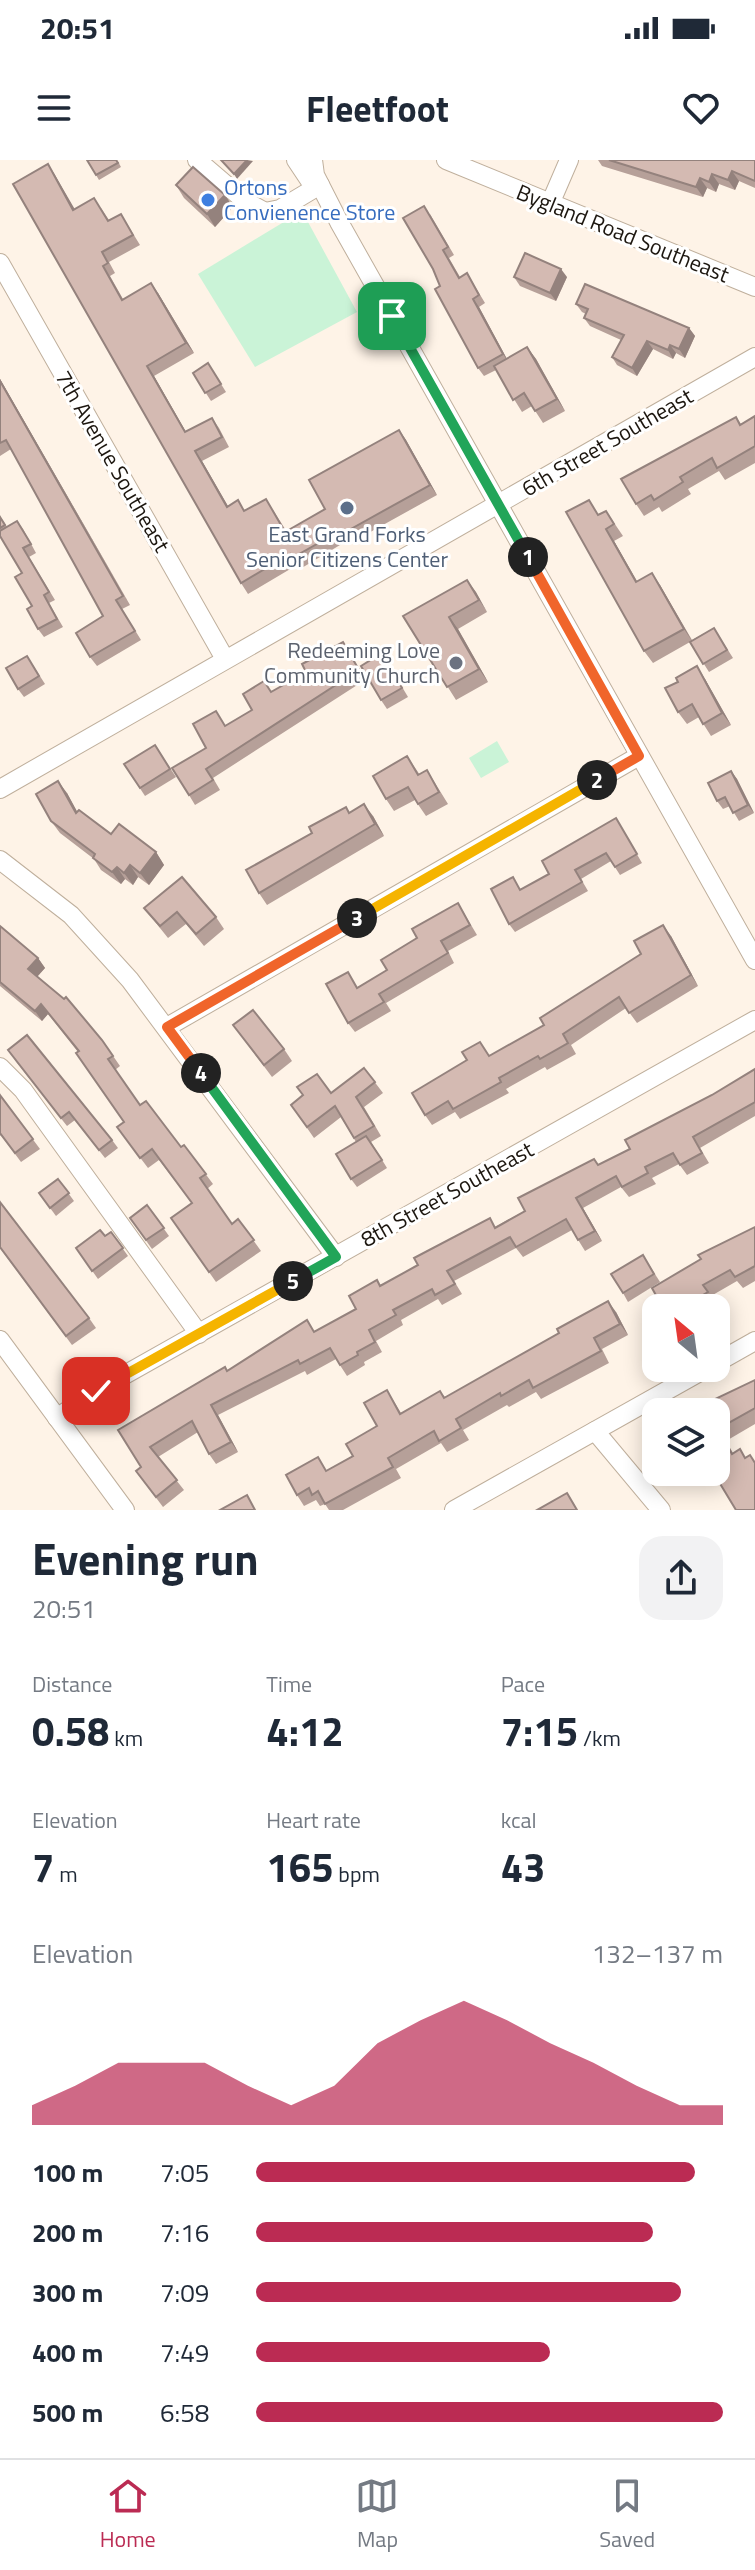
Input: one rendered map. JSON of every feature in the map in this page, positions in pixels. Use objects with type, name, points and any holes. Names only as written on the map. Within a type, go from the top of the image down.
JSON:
[{"type":"street","points":[[197,160],[245,201],[265,212],[280,209],[317,186]]},
{"type":"street","points":[[296,160],[317,186],[339,222],[755,960]]},
{"type":"street","points":[[313,160],[317,186]]},
{"type":"street","name":"Bygland Road Southeast","points":[[446,160],[755,287]]},
{"type":"street","points":[[550,204],[569,160]]},
{"type":"street","name":"7th Avenue Southeast","points":[[0,263],[225,659]]},
{"type":"street","name":"6th Street Southeast","points":[[0,789],[755,357]]},
{"type":"street","points":[[167,1027],[639,756]]},
{"type":"street","points":[[0,860],[50,896],[95,939],[167,1027],[336,1257]]},
{"type":"street","name":"8th Street Southeast","points":[[57,1418],[82,1400],[755,1020]]},
{"type":"street","points":[[0,1067],[23,1090],[199,1334]]},
{"type":"street","points":[[0,1340],[125,1510]]},
{"type":"street","points":[[730,1355],[755,1341]]},
{"type":"street","points":[[454,1510],[682,1382]]},
{"type":"street","points":[[595,1431],[661,1510]]},
{"type":"green space","points":[[302,211],[357,312],[255,367],[198,274]]},
{"type":"green space","points":[[497,741],[509,762],[481,778],[469,758]]},
{"type":"building","points":[[87,160],[116,160],[118,163],[96,175]]},
{"type":"building","points":[[221,160],[247,160],[234,174]]},
{"type":"building","points":[[609,160],[755,160],[755,181],[732,171],[728,180],[712,174],[709,182],[700,178],[696,187]]},
{"type":"building","points":[[48,164],[73,210],[94,198],[108,221],[121,214],[133,235],[102,252],[108,263],[103,266],[122,300],[151,283],[186,343],[147,366],[185,432],[212,418],[222,437],[195,451],[227,507],[238,500],[244,511],[266,499],[285,532],[325,509],[309,480],[399,430],[430,485],[340,535],[338,532],[292,558],[290,554],[241,583],[13,184]]},
{"type":"building","points":[[193,167],[225,195],[207,214],[176,185]]},
{"type":"building","points":[[424,206],[448,247],[443,250],[459,278],[467,273],[479,295],[473,299],[503,354],[478,368],[435,289],[440,286],[433,269],[403,218]]},
{"type":"building","points":[[525,253],[561,269],[550,293],[514,277]]},
{"type":"building","points":[[585,284],[689,328],[679,349],[670,345],[668,350],[647,341],[632,368],[612,357],[624,335],[584,318],[588,309],[576,304]]},
{"type":"building","points":[[527,347],[557,399],[535,411],[524,393],[513,400],[494,366]]},
{"type":"building","points":[[208,363],[221,384],[205,393],[193,373]]},
{"type":"building","points":[[0,381],[123,596],[116,600],[135,631],[90,657],[76,633],[103,616],[6,440],[0,443]]},
{"type":"building","points":[[755,416],[755,446],[717,468],[712,458],[680,477],[683,482],[654,500],[651,495],[636,504],[621,479],[736,417],[740,425]]},
{"type":"building","points":[[589,500],[598,515],[606,511],[614,524],[606,529],[636,582],[652,573],[684,629],[644,651],[566,512]]},
{"type":"building","points":[[17,521],[31,544],[23,548],[49,592],[44,595],[57,619],[38,629],[27,609],[32,606],[15,577],[22,573],[0,536],[0,531]]},
{"type":"building","name":"Redeeming Love Community Church","points":[[467,580],[479,600],[449,617],[479,669],[447,687],[403,616]]},
{"type":"building","points":[[714,628],[727,650],[703,664],[690,642]]},
{"type":"building","points":[[343,642],[359,670],[206,769],[213,780],[189,795],[172,768],[206,748],[193,724],[216,711],[225,726],[252,710],[243,694],[264,681],[271,692],[306,672],[302,664]]},
{"type":"building","points":[[382,653],[402,688],[381,700],[361,666]]},
{"type":"building","points":[[27,656],[39,676],[18,689],[6,668]]},
{"type":"building","points":[[697,666],[722,713],[703,724],[692,704],[678,712],[665,688],[678,682],[676,678]]},
{"type":"building","points":[[155,745],[170,769],[140,788],[124,764]]},
{"type":"building","points":[[407,756],[418,775],[427,770],[439,792],[418,804],[408,787],[386,799],[373,776]]},
{"type":"building","points":[[731,771],[748,805],[733,813],[725,797],[717,801],[708,783]]},
{"type":"building","points":[[58,781],[76,813],[79,810],[111,834],[119,824],[156,852],[140,873],[130,865],[124,873],[117,867],[112,872],[93,858],[95,854],[51,821],[36,794]]},
{"type":"building","points":[[364,804],[375,824],[259,893],[246,870],[312,833],[309,827],[346,807],[349,813]]},
{"type":"building","points":[[616,818],[637,854],[615,867],[606,853],[575,870],[582,882],[509,924],[491,889],[513,877],[520,890],[549,874],[542,861]]},
{"type":"building","points":[[182,877],[216,917],[196,934],[177,912],[160,926],[144,908]]},
{"type":"building","points":[[458,903],[470,925],[441,941],[448,953],[379,994],[384,1002],[348,1023],[326,984],[348,972],[357,988],[387,970],[381,960],[417,938],[412,929]]},
{"type":"building","points":[[663,925],[691,975],[629,1013],[619,997],[563,1034],[568,1043],[499,1078],[501,1082],[453,1109],[448,1101],[425,1115],[412,1093],[467,1060],[462,1052],[480,1042],[489,1056],[544,1025],[540,1018],[641,954],[634,941]]},
{"type":"building","points":[[0,926],[38,958],[28,969],[64,999],[66,997],[102,1040],[113,1056],[108,1059],[140,1105],[146,1101],[181,1147],[184,1145],[206,1174],[200,1178],[232,1224],[238,1219],[254,1240],[209,1272],[171,1218],[192,1203],[152,1149],[140,1158],[117,1127],[124,1122],[76,1053],[79,1051],[41,1004],[35,1011],[0,982]]},
{"type":"building","points":[[253,1010],[284,1049],[264,1065],[233,1025]]},
{"type":"building","points":[[27,1035],[112,1140],[99,1150],[69,1112],[61,1118],[8,1050]]},
{"type":"building","points":[[364,1068],[375,1082],[356,1097],[374,1126],[354,1138],[335,1106],[307,1127],[291,1105],[303,1095],[297,1087],[317,1074],[331,1093]]},
{"type":"building","points":[[755,1069],[755,1102],[693,1137],[702,1153],[680,1165],[673,1153],[645,1167],[648,1173],[622,1187],[616,1176],[576,1198],[595,1231],[578,1240],[566,1219],[516,1247],[510,1237],[447,1271],[455,1284],[435,1295],[432,1289],[393,1310],[396,1315],[369,1330],[375,1342],[357,1352],[358,1355],[340,1365],[330,1348],[300,1364],[298,1360],[211,1405],[231,1442],[209,1454],[192,1421],[150,1447],[177,1480],[156,1497],[136,1471],[141,1467],[118,1430],[225,1367],[227,1371],[307,1320],[314,1332],[356,1309],[349,1296],[377,1280],[380,1286],[418,1265],[414,1258],[490,1218],[495,1228],[525,1211],[518,1198],[594,1159],[598,1165],[630,1149],[625,1140]]},
{"type":"building","points":[[0,1095],[33,1139],[15,1153],[0,1133]]},
{"type":"building","points":[[366,1136],[382,1160],[351,1179],[336,1154]]},
{"type":"building","points":[[58,1179],[69,1193],[50,1208],[39,1193]]},
{"type":"building","points":[[0,1202],[89,1318],[66,1336],[0,1247]]},
{"type":"building","points":[[147,1205],[164,1228],[146,1240],[130,1218]]},
{"type":"building","points":[[755,1227],[755,1266],[735,1277],[730,1270],[703,1285],[708,1292],[704,1294],[655,1294],[652,1288],[701,1259],[698,1255]]},
{"type":"building","points":[[100,1230],[105,1236],[111,1232],[123,1248],[92,1271],[76,1248]]},
{"type":"building","points":[[643,1255],[654,1274],[623,1293],[611,1274]]},
{"type":"building","points":[[608,1301],[620,1324],[594,1338],[601,1351],[533,1388],[529,1380],[501,1396],[500,1393],[456,1419],[461,1428],[439,1441],[434,1431],[388,1458],[393,1467],[325,1504],[318,1491],[312,1495],[309,1488],[297,1495],[286,1475],[318,1457],[326,1471],[353,1456],[346,1444],[377,1426],[364,1403],[387,1390],[400,1414],[440,1391],[444,1398],[559,1333],[557,1329]]},
{"type":"building","points":[[755,1380],[755,1408],[730,1422],[730,1398],[717,1398]]},
{"type":"building","points":[[740,1449],[745,1458],[750,1455],[755,1463],[755,1510],[736,1510],[721,1486],[730,1486],[730,1450],[732,1454]]},
{"type":"building","points":[[567,1493],[577,1510],[537,1510]]},
{"type":"building","points":[[247,1495],[255,1510],[220,1510]]},
{"type":"place","name":"Ortons Convienence Store","points":[[208,200]]},
{"type":"place","name":"East Grand Forks Senior Citizens Center","points":[[347,508]]},
{"type":"place","name":"Redeeming Love Community Church","points":[[456,663]]},
{"type":"route","points":[[96,1391],[336,1257],[167,1027],[639,756],[392,316]]}]
